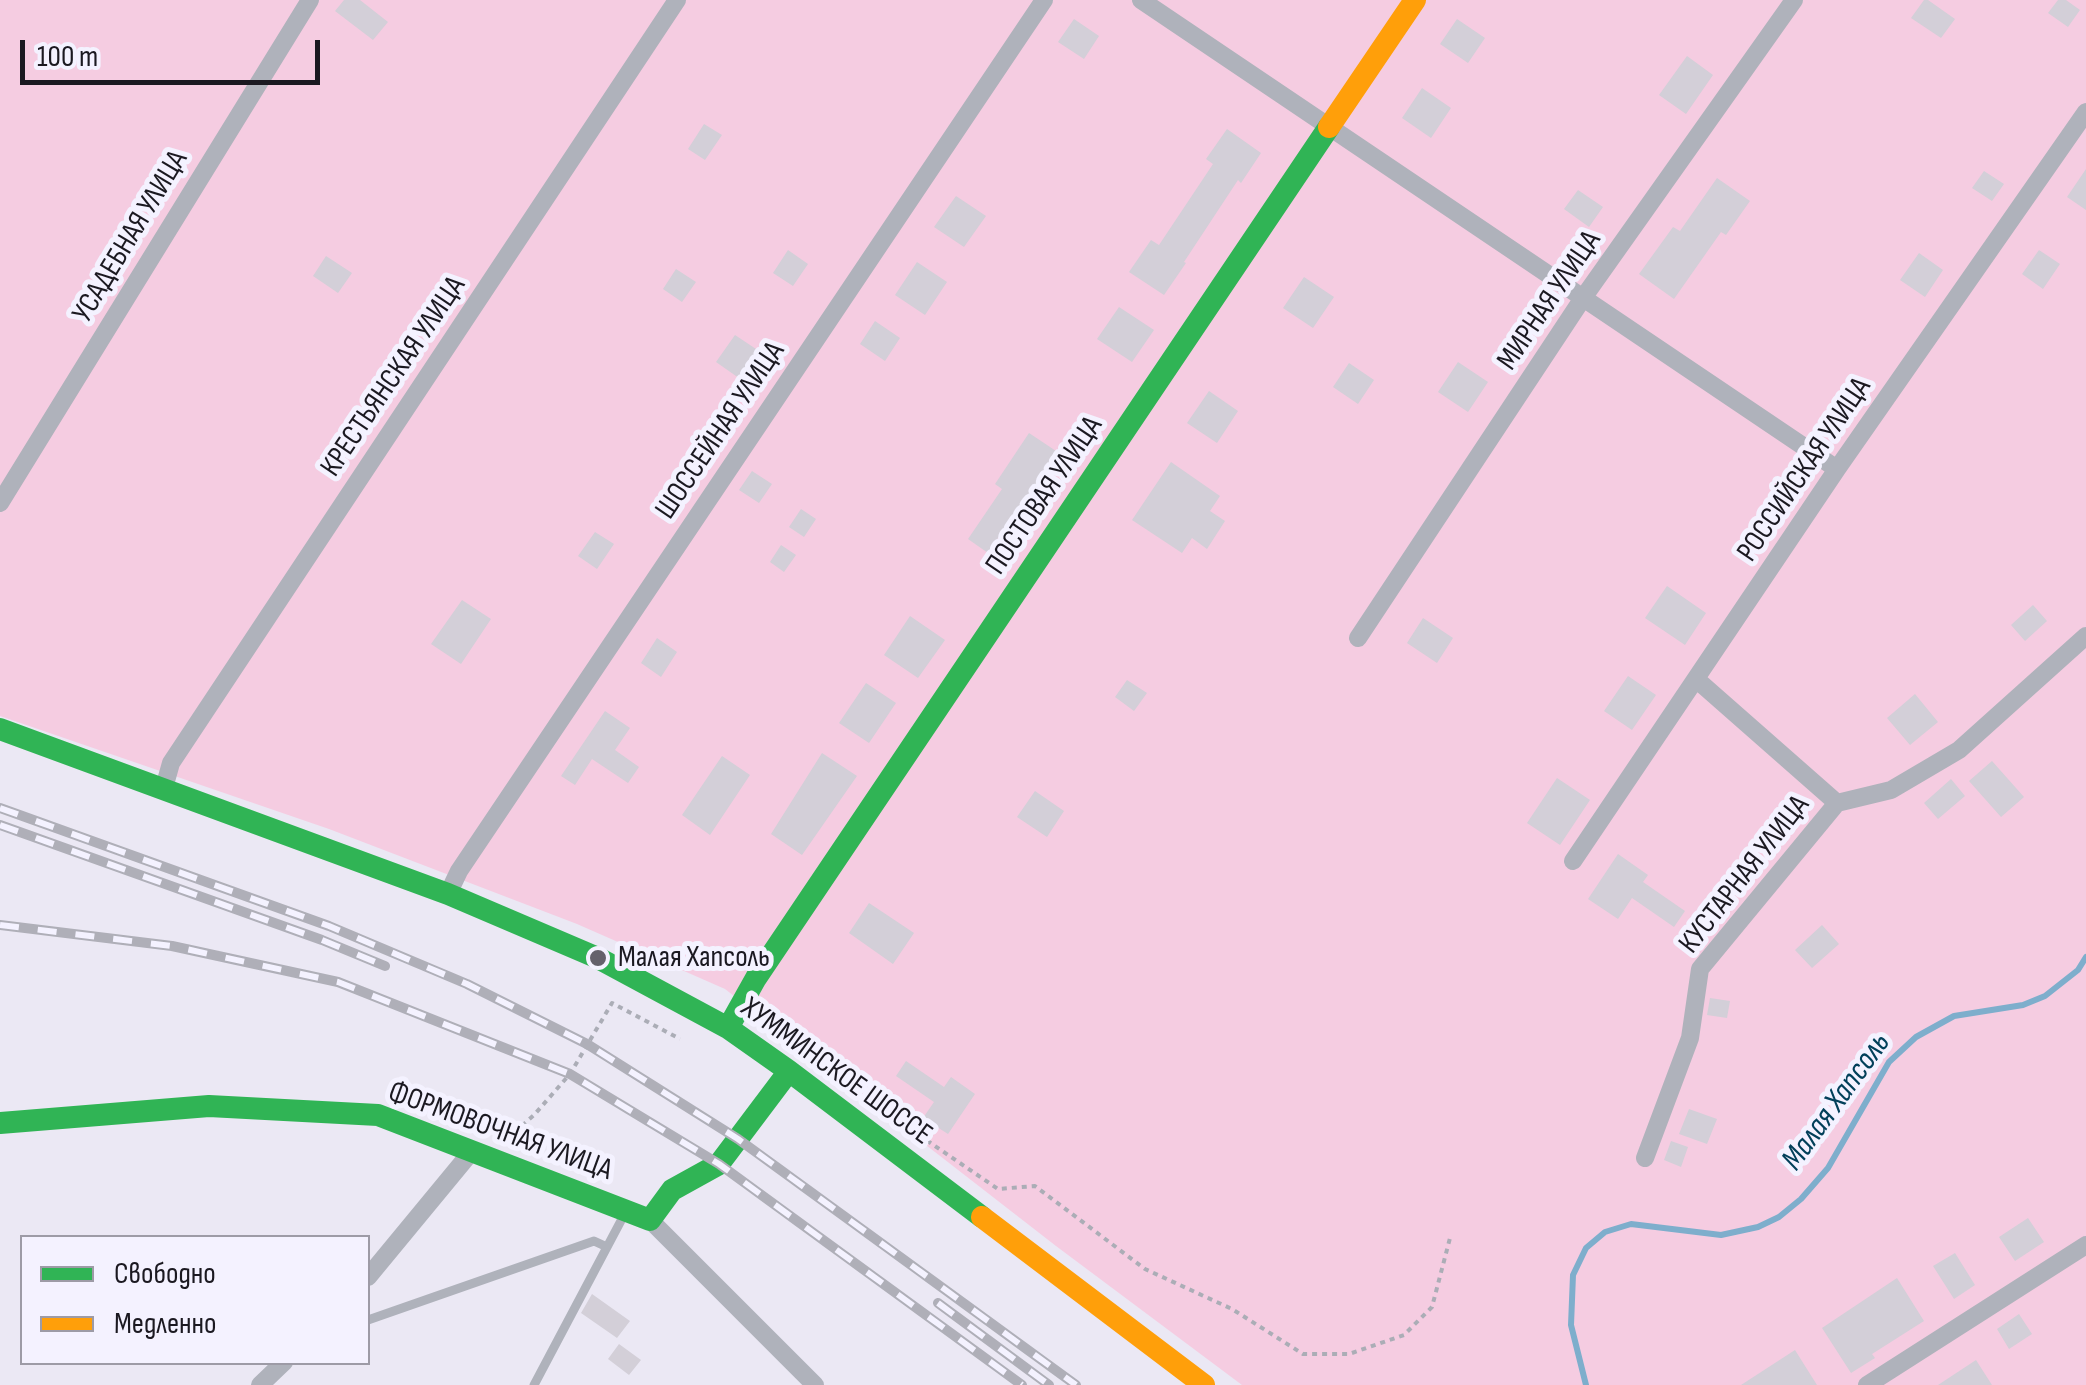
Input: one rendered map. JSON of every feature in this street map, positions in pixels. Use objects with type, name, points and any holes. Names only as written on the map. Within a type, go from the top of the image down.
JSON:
[{"type":"street","name":"УСАДЕБНАЯ УЛИЦА","points":[[0,503],[310,0]]},
{"type":"street","name":"КРЕСТЬЯНСКАЯ УЛИЦА","points":[[164,788],[171,763],[677,0]]},
{"type":"street","name":"ШОССЕЙНАЯ УЛИЦА","points":[[448,894],[459,871],[1044,0]]},
{"type":"street","points":[[1141,0],[1838,470]]},
{"type":"street","name":"ПОСТОВАЯ УЛИЦА","points":[[728,1028],[767,961],[1415,0]]},
{"type":"street","name":"МИРНАЯ УЛИЦА","points":[[1358,638],[1584,298],[1794,0]]},
{"type":"street","name":"РОССИЙСКАЯ УЛИЦА","points":[[1573,861],[2086,112]]},
{"type":"street","name":"КУСТАРНАЯ УЛИЦА","points":[[1644,1158],[1690,1038],[1700,969],[1838,803],[1891,790],[1959,750],[2086,636]]},
{"type":"street","points":[[1696,679],[1838,803]]},
{"type":"street","name":"ХУММИНСКОЕ ШОССЕ","points":[[0,729],[448,894],[598,958],[728,1028],[1204,1385]]},
{"type":"street","points":[[789,1071],[719,1164],[672,1190],[650,1220],[815,1385]]},
{"type":"street","name":"ФОРМОВОЧНАЯ УЛИЦА","points":[[0,1123],[209,1106],[378,1115],[650,1220]]},
{"type":"street","points":[[370,1275],[479,1154]]},
{"type":"street","points":[[1867,1385],[2086,1244]]},
{"type":"street","points":[[260,1385],[281,1365]]},
{"type":"lane","points":[[534,1385],[626,1210]]},
{"type":"lane","points":[[370,1319],[594,1241],[607,1247]]},
{"type":"path","points":[[479,1154],[534,1115],[570,1074],[612,1003],[680,1039]]},
{"type":"path","points":[[868,1100],[998,1189],[1035,1186],[1145,1269],[1232,1309],[1303,1354],[1350,1354],[1404,1335],[1432,1307],[1450,1238]]},
{"type":"shaded area","points":[[0,0],[2086,0],[2086,1385],[1242,1385],[725,989],[577,924],[329,829],[0,716]]},
{"type":"building","points":[[344,0],[360,0],[388,22],[373,40],[335,11]]},
{"type":"building","points":[[1924,0],[1955,19],[1941,38],[1911,18]]},
{"type":"building","points":[[2058,0],[2066,0],[2080,10],[2068,27],[2048,13]]},
{"type":"building","points":[[1074,19],[1099,36],[1084,59],[1058,42]]},
{"type":"building","points":[[1457,19],[1485,38],[1468,63],[1440,44]]},
{"type":"building","points":[[1687,56],[1713,75],[1686,114],[1659,95]]},
{"type":"building","points":[[1422,88],[1451,108],[1431,138],[1402,118]]},
{"type":"building","points":[[704,124],[722,135],[705,160],[688,149]]},
{"type":"building","points":[[1227,129],[1261,153],[1241,183],[1238,180],[1164,295],[1129,272],[1151,240],[1159,245],[1213,164],[1206,159]]},
{"type":"building","points":[[2086,169],[2086,210],[2067,197]]},
{"type":"building","points":[[1984,171],[2004,184],[1992,201],[1972,188]]},
{"type":"building","points":[[1717,178],[1750,201],[1726,235],[1721,232],[1674,299],[1639,274],[1673,227],[1680,231]]},
{"type":"building","points":[[1578,190],[1603,207],[1589,227],[1564,209]]},
{"type":"building","points":[[956,196],[986,216],[964,247],[934,227]]},
{"type":"building","points":[[788,250],[808,264],[793,286],[773,273]]},
{"type":"building","points":[[2039,250],[2060,264],[2043,289],[2022,274]]},
{"type":"building","points":[[1919,253],[1943,270],[1925,297],[1900,280]]},
{"type":"building","points":[[326,256],[352,273],[338,293],[313,276]]},
{"type":"building","points":[[917,262],[947,282],[925,315],[895,295]]},
{"type":"building","points":[[676,269],[696,282],[682,302],[663,289]]},
{"type":"building","points":[[1304,277],[1334,297],[1313,328],[1283,308]]},
{"type":"building","points":[[1119,307],[1154,330],[1132,362],[1097,339]]},
{"type":"building","points":[[875,321],[900,338],[885,361],[860,344]]},
{"type":"building","points":[[735,335],[765,355],[746,383],[716,362]]},
{"type":"building","points":[[1458,362],[1488,382],[1468,412],[1438,392]]},
{"type":"building","points":[[1349,363],[1374,380],[1358,404],[1333,387]]},
{"type":"building","points":[[1209,391],[1238,411],[1217,443],[1187,423]]},
{"type":"building","points":[[1029,433],[1059,453],[988,553],[968,539],[1002,489],[995,484]]},
{"type":"building","points":[[1171,462],[1220,496],[1210,511],[1225,521],[1207,549],[1192,538],[1182,553],[1132,520]]},
{"type":"building","points":[[752,471],[772,484],[759,503],[739,490]]},
{"type":"building","points":[[801,509],[816,519],[804,537],[789,527]]},
{"type":"building","points":[[595,532],[614,544],[597,569],[578,556]]},
{"type":"building","points":[[781,545],[796,555],[784,572],[770,562]]},
{"type":"building","points":[[1667,586],[1706,613],[1685,645],[1645,618]]},
{"type":"building","points":[[462,600],[491,619],[461,664],[431,644]]},
{"type":"building","points":[[2033,605],[2047,621],[2025,641],[2011,625]]},
{"type":"building","points":[[910,616],[945,640],[918,678],[884,655]]},
{"type":"building","points":[[1423,618],[1453,638],[1437,663],[1407,643]]},
{"type":"building","points":[[657,638],[677,652],[661,677],[641,663]]},
{"type":"building","points":[[1628,676],[1656,695],[1632,730],[1604,711]]},
{"type":"building","points":[[1127,680],[1147,693],[1134,711],[1115,697]]},
{"type":"building","points":[[866,683],[896,703],[869,743],[839,723]]},
{"type":"building","points":[[1915,694],[1938,722],[1910,745],[1887,718]]},
{"type":"building","points":[[605,711],[630,728],[615,750],[639,767],[628,783],[592,759],[575,785],[561,776]]},
{"type":"building","points":[[822,753],[857,776],[802,855],[771,834]]},
{"type":"building","points":[[722,756],[750,775],[710,835],[682,815]]},
{"type":"building","points":[[1992,761],[2024,797],[2001,817],[1969,781]]},
{"type":"building","points":[[1557,778],[1590,800],[1560,845],[1527,823]]},
{"type":"building","points":[[1951,779],[1965,796],[1938,819],[1924,803]]},
{"type":"building","points":[[1035,791],[1064,811],[1047,837],[1017,817]]},
{"type":"building","points":[[1618,854],[1648,875],[1643,882],[1685,911],[1674,927],[1632,898],[1618,919],[1588,899]]},
{"type":"building","points":[[869,903],[914,933],[893,964],[849,933]]},
{"type":"building","points":[[1822,925],[1839,944],[1812,968],[1795,950]]},
{"type":"building","points":[[1710,998],[1730,1001],[1727,1018],[1707,1015]]},
{"type":"building","points":[[906,1061],[944,1087],[951,1077],[975,1094],[948,1134],[923,1118],[934,1102],[896,1076]]},
{"type":"building","points":[[1689,1109],[1717,1119],[1707,1144],[1679,1134]]},
{"type":"building","points":[[1671,1141],[1688,1147],[1681,1167],[1664,1160]]},
{"type":"building","points":[[2028,1218],[2044,1242],[2015,1261],[1999,1237]]},
{"type":"building","points":[[1955,1253],[1975,1285],[1954,1299],[1933,1266]]},
{"type":"building","points":[[1897,1278],[1924,1321],[1872,1354],[1875,1358],[1851,1373],[1822,1328]]},
{"type":"building","points":[[592,1294],[630,1321],[617,1338],[581,1313]]},
{"type":"building","points":[[2019,1314],[2032,1334],[2009,1349],[1997,1329]]},
{"type":"building","points":[[619,1344],[641,1360],[629,1375],[608,1359]]},
{"type":"building","points":[[1795,1350],[1817,1385],[1741,1385]]},
{"type":"building","points":[[1976,1360],[1992,1385],[1938,1385]]},
{"type":"waterway","name":"Малая Хапсоль","points":[[1586,1385],[1571,1325],[1573,1275],[1586,1248],[1605,1232],[1631,1224],[1721,1235],[1758,1227],[1779,1217],[1828,1168],[1889,1062],[1916,1037],[1954,1016],[2023,1005],[2045,996],[2078,970],[2086,957]]},
{"type":"railway","points":[[0,808],[329,926],[467,984],[587,1044],[738,1139],[1076,1385]]},
{"type":"railway","points":[[0,825],[385,966]]},
{"type":"railway","points":[[0,925],[172,946],[338,982],[570,1074],[719,1164],[1022,1385]]},
{"type":"railway","points":[[938,1303],[1049,1385]]},
{"type":"traffic: fast","points":[[728,1028],[756,978],[1329,127]]},
{"type":"traffic: fast","points":[[0,729],[448,894],[598,958],[728,1028],[982,1217]]},
{"type":"traffic: fast","points":[[0,1123],[209,1106],[378,1115],[650,1220],[672,1190],[719,1164],[789,1071]]},
{"type":"traffic: slow","points":[[1329,127],[1415,0]]},
{"type":"traffic: slow","points":[[982,1217],[1204,1385]]},
{"type":"place","name":"Малая Хапсоль","points":[[598,958]]}]
